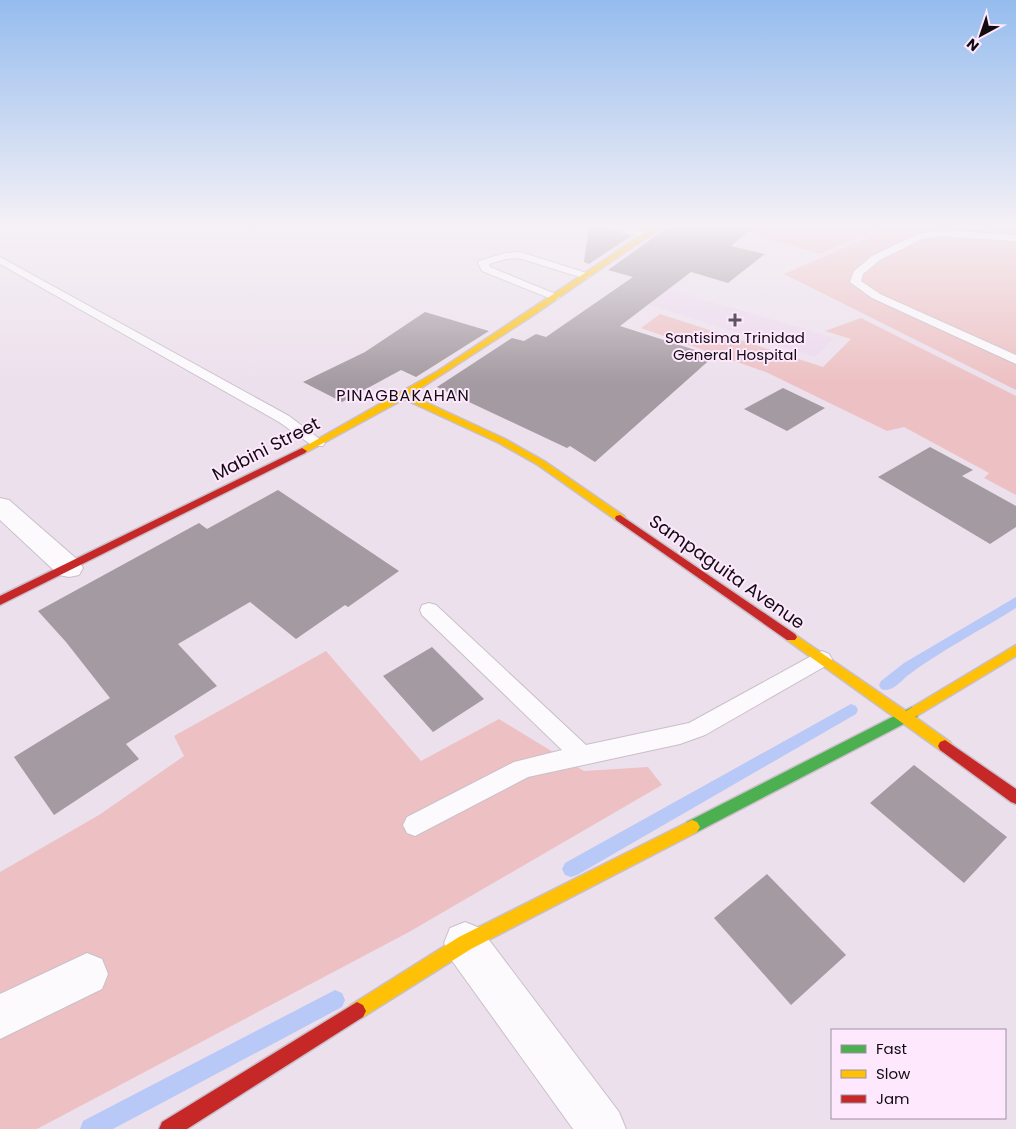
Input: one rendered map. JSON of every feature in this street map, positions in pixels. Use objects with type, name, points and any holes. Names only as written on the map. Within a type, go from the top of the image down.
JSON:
[{"type":"main road","name":"Mabini Street","points":[[0,601],[318,443],[405,396],[488,343],[583,278]]},
{"type":"main road","name":"Sampaguita Avenue","points":[[405,396],[502,441],[541,463],[1016,797]]},
{"type":"main road","points":[[169,1129],[465,943],[904,718],[1016,650]]},
{"type":"street","points":[[0,506],[69,568]]},
{"type":"street","points":[[465,943],[602,1129]]},
{"type":"street","points":[[0,1017],[88,974]]},
{"type":"lane","points":[[32,278],[284,419],[318,443]]},
{"type":"lane","points":[[507,278],[554,297]]},
{"type":"lane","points":[[856,278],[855,282],[876,296],[1016,360]]},
{"type":"lane","points":[[429,610],[582,755]]},
{"type":"lane","points":[[415,825],[522,770],[697,729],[822,660]]},
{"type":"shaded area","points":[[791,278],[1016,278],[1016,390]]},
{"type":"shaded area","name":"Santisima Trinidad General Hospital","points":[[662,287],[834,338],[815,357],[640,302]]},
{"type":"shaded area","points":[[660,314],[823,367],[851,339],[825,331],[861,318],[1016,396],[1016,495],[984,478],[989,473],[904,427],[887,431],[768,373],[641,328]]},
{"type":"shaded area","points":[[326,651],[421,761],[499,719],[584,771],[648,767],[662,785],[409,932],[37,1129],[0,1129],[0,872],[99,815],[184,756],[174,736]]},
{"type":"building","points":[[632,278],[684,278],[620,326],[714,356],[595,462],[570,446],[567,448],[437,387],[512,338],[524,341],[536,334],[546,337]]},
{"type":"building","points":[[710,278],[735,278],[728,283]]},
{"type":"building","points":[[425,312],[489,331],[416,377],[401,370],[342,402],[303,382],[365,352]]},
{"type":"building","points":[[783,388],[825,408],[787,431],[744,409]]},
{"type":"building","points":[[930,447],[973,470],[962,476],[1016,506],[1016,527],[990,544],[878,477]]},
{"type":"building","points":[[278,490],[399,571],[348,607],[345,605],[296,639],[250,602],[178,644],[217,686],[126,744],[139,759],[54,815],[14,757],[110,698],[66,642],[38,611],[199,523],[207,529]]},
{"type":"building","points":[[432,647],[484,699],[433,732],[383,676]]},
{"type":"building","points":[[914,765],[1007,837],[964,883],[870,803]]},
{"type":"building","points":[[767,874],[846,955],[791,1005],[714,918]]},
{"type":"waterway","points":[[886,685],[909,667],[1016,602]]},
{"type":"waterway","points":[[571,869],[851,710]]},
{"type":"waterway","points":[[91,1129],[335,1000]]},
{"type":"traffic: fast","points":[[692,827],[912,713]]},
{"type":"traffic: slow","points":[[302,451],[396,400],[485,344],[584,278]]},
{"type":"traffic: slow","points":[[405,396],[502,441],[541,463],[620,518]]},
{"type":"traffic: slow","points":[[791,637],[945,746]]},
{"type":"traffic: slow","points":[[912,713],[1016,650]]},
{"type":"traffic: slow","points":[[357,1011],[465,943],[692,827]]},
{"type":"traffic: jam","points":[[0,601],[302,451]]},
{"type":"traffic: jam","points":[[620,518],[791,637]]},
{"type":"traffic: jam","points":[[945,746],[1016,797]]},
{"type":"traffic: jam","points":[[169,1129],[357,1011]]},
{"type":"place","name":"Santisima Trinidad General Hospital","points":[[735,320]]},
{"type":"district","name":"PINAGBAKAHAN","points":[[403,395]]}]
